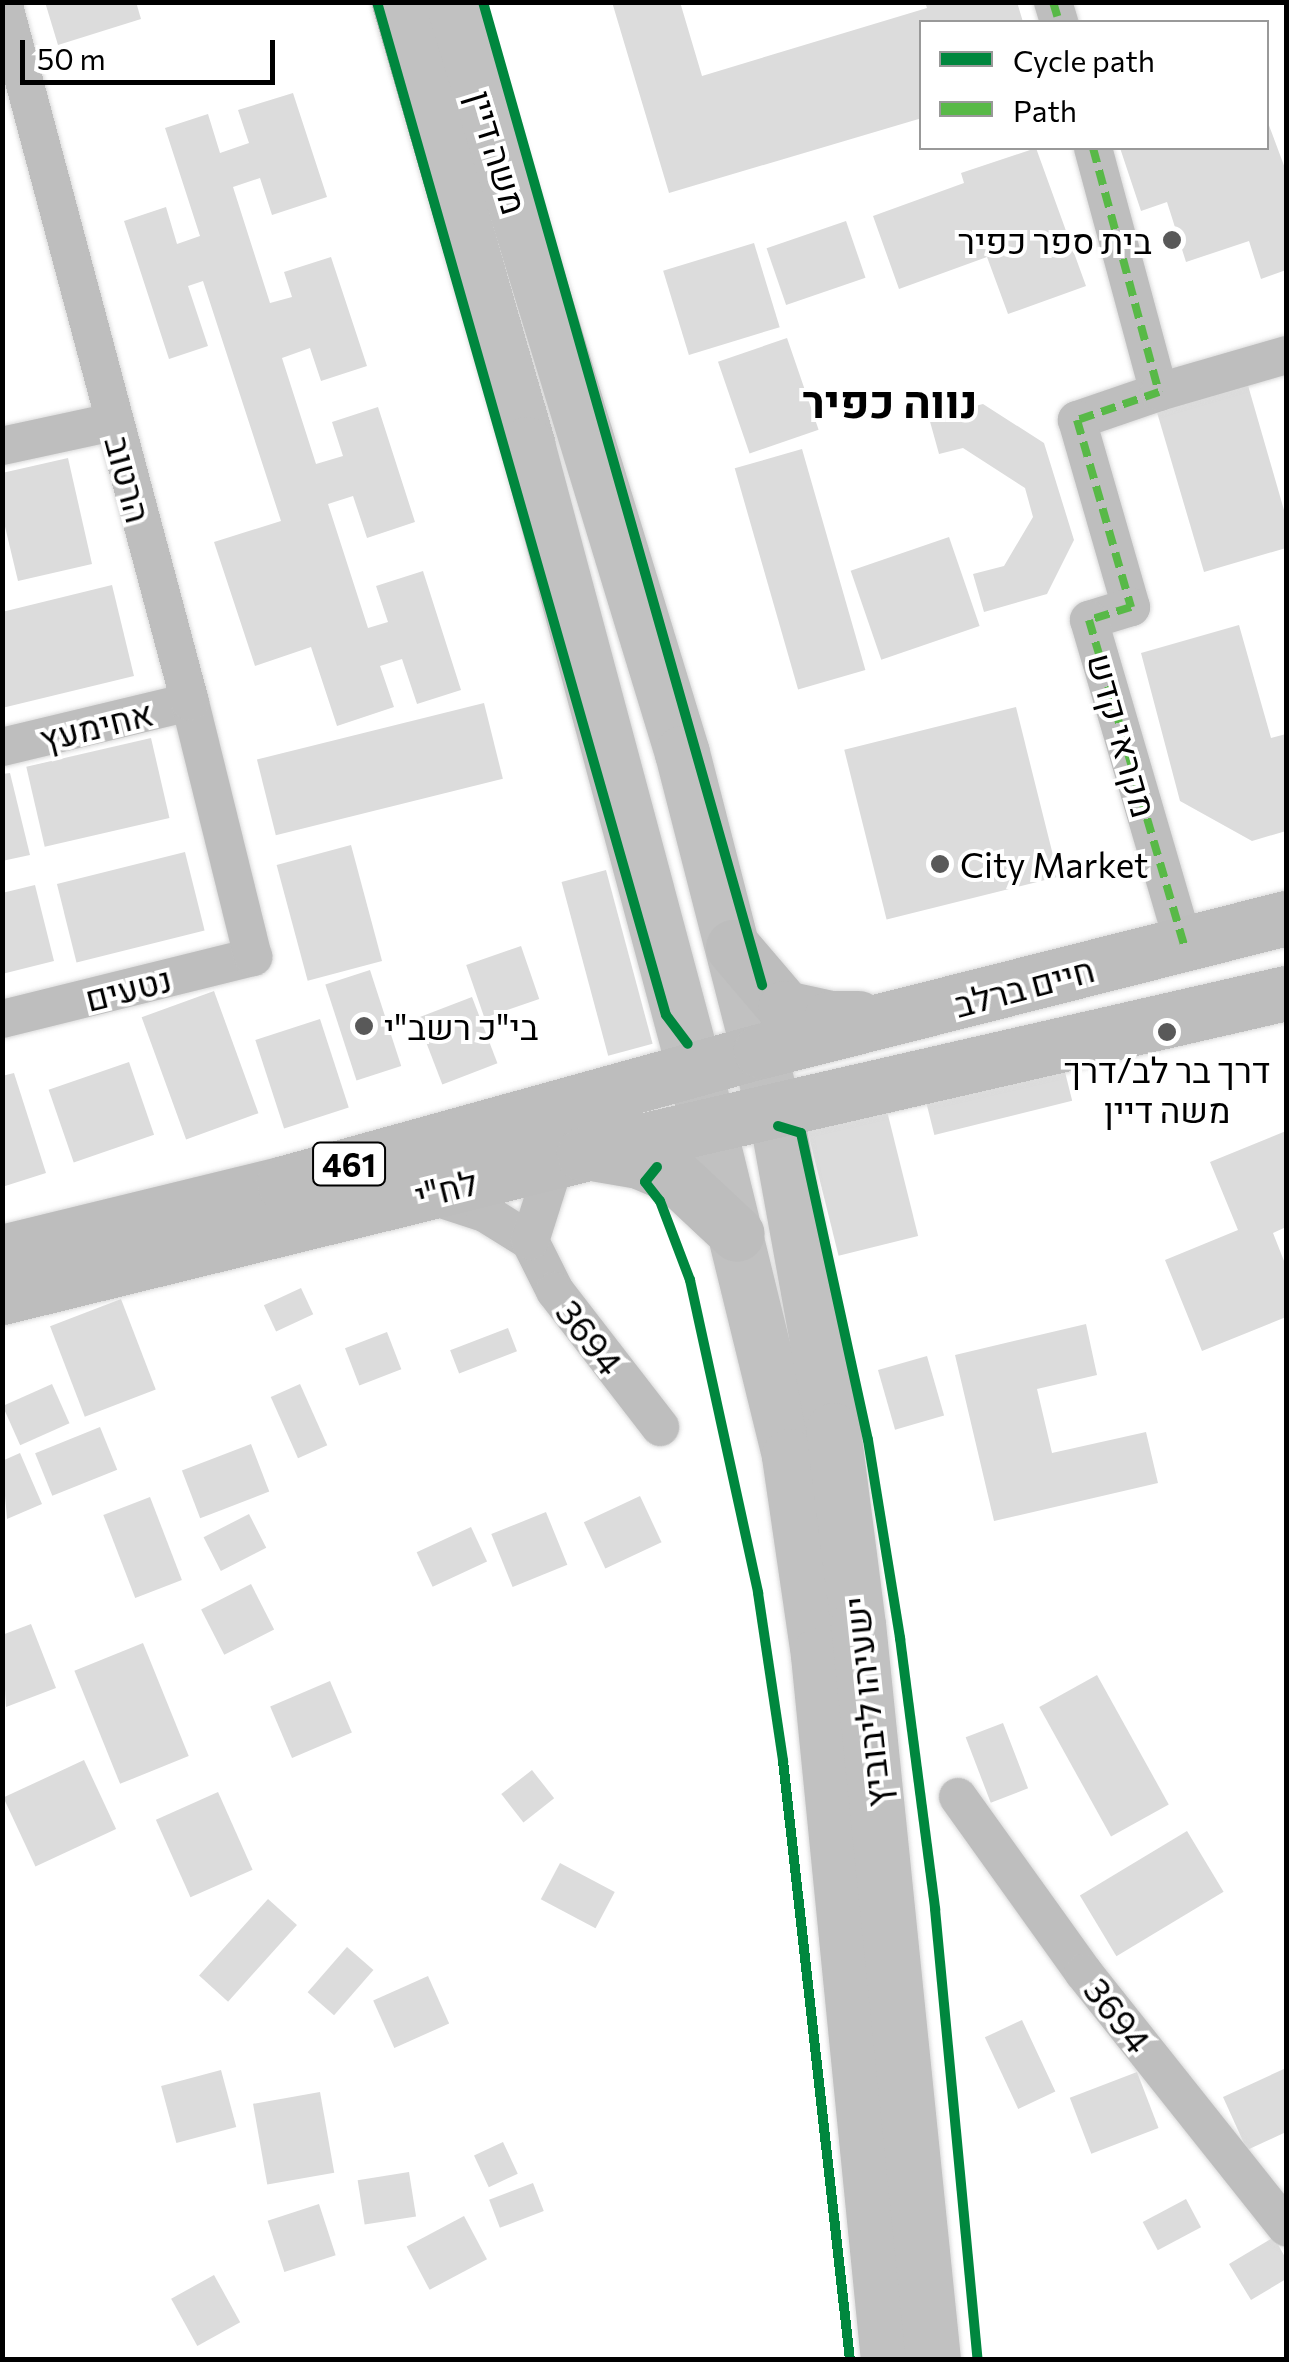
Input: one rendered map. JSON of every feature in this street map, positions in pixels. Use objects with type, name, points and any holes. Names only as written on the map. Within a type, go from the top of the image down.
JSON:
[{"type":"main road","name":"חיים ברלב","points":[[761,1051],[1286,918]]},
{"type":"main road","points":[[733,947],[785,1008],[830,1018],[906,1017]]},
{"type":"main road","name":"חיים ברלב","points":[[774,1110],[1286,993]]},
{"type":"main road","name":"לח\"י","points":[[2,1252],[284,1183],[761,1051]]},
{"type":"main road","name":"לח\"י","points":[[2,1297],[774,1110]]},
{"type":"main road","points":[[569,1158],[614,1155],[666,1172],[698,1194],[737,1234]]},
{"type":"street","name":"הרטוב","points":[[4,2],[190,702],[253,957]]},
{"type":"street","name":"משה דיין","points":[[399,2],[527,444],[708,1125]]},
{"type":"street","name":"משה דיין","points":[[453,2],[682,752],[761,1051]]},
{"type":"street","points":[[1094,150],[1159,392],[1286,354]]},
{"type":"street","name":"מקראי קדש","points":[[1159,392],[1077,420],[1131,606],[1089,620],[1184,944]]},
{"type":"street","points":[[2,446],[113,422]]},
{"type":"street","name":"אחימעץ","points":[[2,748],[190,702]]},
{"type":"street","name":"נטעים","points":[[2,1019],[253,957]]},
{"type":"street","name":"ישעיהו ליבוביץ","points":[[761,1051],[833,1430],[858,1624],[934,2360]]},
{"type":"street","name":"ישעיהו ליבוביץ","points":[[708,1125],[790,1456],[818,1655],[888,2360]]},
{"type":"street","points":[[426,1194],[485,1213],[530,1241],[569,1158]]},
{"type":"street","name":"3694","points":[[530,1241],[555,1291],[660,1427]]},
{"type":"street","name":"3694","points":[[958,1797],[1084,1973],[1286,2226]]},
{"type":"building","points":[[45,2],[136,2],[141,19],[58,45]]},
{"type":"building","points":[[612,2],[680,2],[702,76],[927,8],[925,2],[1017,2],[1022,20],[919,20],[919,119],[669,193]]},
{"type":"building","points":[[293,93],[327,197],[272,215],[260,178],[233,187],[270,303],[292,297],[284,272],[331,257],[367,366],[321,381],[310,348],[282,358],[316,464],[343,456],[332,422],[378,407],[415,522],[367,538],[353,496],[328,504],[368,628],[388,622],[376,586],[423,571],[461,690],[417,704],[402,659],[380,666],[394,707],[337,726],[311,647],[255,666],[214,542],[281,521],[203,281],[188,286],[208,346],[169,359],[124,221],[166,207],[177,244],[200,236],[165,128],[208,114],[220,153],[249,143],[238,110]]},
{"type":"building","points":[[1269,125],[1286,171],[1286,270],[1261,279],[1249,241],[1186,262],[1167,202],[1141,211],[1121,150],[1269,150]]},
{"type":"building","points":[[1037,150],[1086,286],[1008,314],[987,257],[899,289],[873,216],[964,183],[961,173]]},
{"type":"building","points":[[846,221],[866,278],[786,305],[767,248]]},
{"type":"building","points":[[754,243],[780,327],[689,355],[663,271]]},
{"type":"building","points":[[787,338],[819,430],[750,453],[718,362]]},
{"type":"building","points":[[1247,382],[1286,517],[1286,548],[1204,572],[1156,409]]},
{"type":"building","points":[[983,404],[1044,443],[1074,540],[1047,594],[984,612],[973,574],[1004,566],[1033,517],[1025,488],[963,448],[939,454],[929,418]]},
{"type":"building","points":[[802,449],[865,670],[798,689],[735,468]]},
{"type":"building","points":[[68,458],[92,564],[18,581],[2,514],[2,473]]},
{"type":"building","points":[[949,537],[980,626],[881,660],[851,571]]},
{"type":"building","points":[[112,585],[134,676],[2,708],[2,612]]},
{"type":"building","points":[[1239,625],[1271,738],[1286,734],[1286,831],[1252,841],[1180,801],[1141,653]]},
{"type":"building","points":[[484,703],[503,779],[276,835],[257,760]]},
{"type":"building","points":[[1016,707],[1058,877],[887,920],[844,750]]},
{"type":"building","points":[[151,738],[169,818],[45,847],[26,767]]},
{"type":"building","points":[[10,773],[30,855],[2,861],[2,774]]},
{"type":"building","points":[[351,845],[382,961],[308,981],[277,865]]},
{"type":"building","points":[[185,852],[205,931],[77,963],[57,884]]},
{"type":"building","points":[[606,870],[653,1044],[608,1056],[562,882]]},
{"type":"building","points":[[35,885],[54,961],[2,974],[2,893]]},
{"type":"building","points":[[521,946],[539,999],[484,1018],[466,965]]},
{"type":"building","name":"בי\"כ רשב\"י","points":[[370,970],[401,1066],[357,1081],[325,985]]},
{"type":"building","points":[[214,991],[258,1113],[186,1139],[142,1017]]},
{"type":"building","points":[[472,997],[497,1063],[442,1084],[417,1018]]},
{"type":"building","points":[[320,1019],[349,1107],[284,1128],[255,1040]]},
{"type":"building","points":[[1062,1060],[1072,1101],[934,1135],[924,1094]]},
{"type":"building","points":[[129,1062],[154,1135],[74,1162],[49,1090]]},
{"type":"building","points":[[14,1073],[46,1173],[2,1187],[2,1076]]},
{"type":"building","points":[[885,1103],[918,1236],[839,1256],[805,1123]]},
{"type":"building","points":[[1286,1131],[1286,1227],[1273,1233],[1286,1266],[1286,1317],[1202,1351],[1165,1260],[1238,1230],[1210,1162]]},
{"type":"building","points":[[301,1288],[313,1314],[276,1332],[264,1305]]},
{"type":"building","points":[[121,1299],[156,1390],[85,1417],[50,1326]]},
{"type":"building","points":[[1086,1324],[1097,1375],[1037,1389],[1052,1453],[1146,1432],[1158,1483],[994,1521],[955,1355]]},
{"type":"building","points":[[508,1328],[517,1351],[459,1374],[450,1350]]},
{"type":"building","points":[[387,1332],[401,1369],[359,1385],[345,1348]]},
{"type":"building","points":[[927,1356],[944,1416],[895,1430],[878,1370]]},
{"type":"building","points":[[52,1384],[69,1423],[20,1445],[3,1406]]},
{"type":"building","points":[[300,1384],[327,1445],[298,1458],[271,1397]]},
{"type":"building","points":[[100,1427],[117,1470],[52,1496],[35,1453]]},
{"type":"building","points":[[251,1444],[269,1492],[200,1518],[182,1471]]},
{"type":"building","points":[[20,1453],[42,1504],[7,1519],[2,1461]]},
{"type":"building","points":[[640,1496],[662,1542],[605,1568],[584,1522]]},
{"type":"building","points":[[150,1497],[182,1580],[135,1598],[103,1515]]},
{"type":"building","points":[[546,1512],[567,1565],[513,1587],[491,1534]]},
{"type":"building","points":[[249,1514],[266,1548],[221,1571],[204,1537]]},
{"type":"building","points":[[471,1527],[487,1561],[433,1587],[417,1552]]},
{"type":"building","points":[[251,1584],[274,1629],[224,1655],[201,1609]]},
{"type":"building","points":[[31,1624],[56,1688],[6,1707],[2,1635]]},
{"type":"building","points":[[143,1643],[189,1756],[120,1784],[74,1671]]},
{"type":"building","points":[[1097,1675],[1169,1804],[1111,1836],[1039,1707]]},
{"type":"building","points":[[330,1681],[352,1733],[292,1758],[270,1706]]},
{"type":"building","points":[[1003,1723],[1028,1788],[991,1803],[966,1737]]},
{"type":"building","points":[[84,1760],[116,1829],[35,1866],[3,1798]]},
{"type":"building","points":[[532,1770],[554,1798],[523,1822],[501,1794]]},
{"type":"building","points":[[218,1792],[253,1870],[190,1897],[156,1820]]},
{"type":"building","points":[[1187,1831],[1224,1892],[1116,1956],[1080,1895]]},
{"type":"building","points":[[560,1863],[615,1892],[595,1928],[541,1899]]},
{"type":"building","points":[[268,1899],[297,1925],[228,2002],[199,1976]]},
{"type":"building","points":[[347,1947],[373,1970],[334,2015],[308,1992]]},
{"type":"building","points":[[428,1976],[449,2024],[394,2048],[373,2000]]},
{"type":"building","points":[[1022,2020],[1055,2092],[1018,2109],[985,2037]]},
{"type":"building","points":[[1286,2068],[1286,2132],[1247,2150],[1223,2097]]},
{"type":"building","points":[[221,2070],[236,2127],[176,2143],[161,2086]]},
{"type":"building","points":[[1137,2072],[1159,2128],[1091,2154],[1070,2098]]},
{"type":"building","points":[[320,2092],[334,2173],[267,2185],[253,2104]]},
{"type":"building","points":[[503,2142],[518,2174],[489,2187],[474,2156]]},
{"type":"building","points":[[409,2172],[416,2216],[365,2225],[358,2180]]},
{"type":"building","points":[[533,2183],[544,2211],[500,2228],[489,2200]]},
{"type":"building","points":[[1186,2199],[1201,2227],[1158,2250],[1143,2222]]},
{"type":"building","points":[[319,2204],[336,2255],[284,2272],[268,2221]]},
{"type":"building","points":[[464,2216],[487,2259],[430,2290],[407,2247]]},
{"type":"building","points":[[1274,2237],[1286,2259],[1286,2279],[1251,2300],[1229,2264]]},
{"type":"building","points":[[214,2275],[240,2322],[197,2346],[171,2299]]},
{"type":"marked path","points":[[1053,2],[1058,20]]},
{"type":"marked path","points":[[1094,150],[1159,392],[1077,420],[1131,607],[1089,620],[1184,944]]},
{"type":"cycle path","points":[[377,2],[666,1015],[688,1044]]},
{"type":"cycle path","points":[[483,2],[762,985]]},
{"type":"cycle path","points":[[778,1126],[801,1133],[868,1440],[900,1638],[935,1909],[978,2360]]},
{"type":"cycle path","points":[[657,1167],[645,1182],[660,1201],[690,1280],[758,1593],[783,1761],[850,2360]]},
{"type":"place","name":"בית ספר כפיר","points":[[1172,240]]},
{"type":"place","name":"City Market","points":[[940,864]]},
{"type":"place","name":"בי\"כ רשב\"י","points":[[364,1026]]},
{"type":"place","name":"דרך בר לב/דרך משה דיין","points":[[1167,1032]]},
{"type":"district","name":"נווה כפיר","points":[[890,400]]}]
